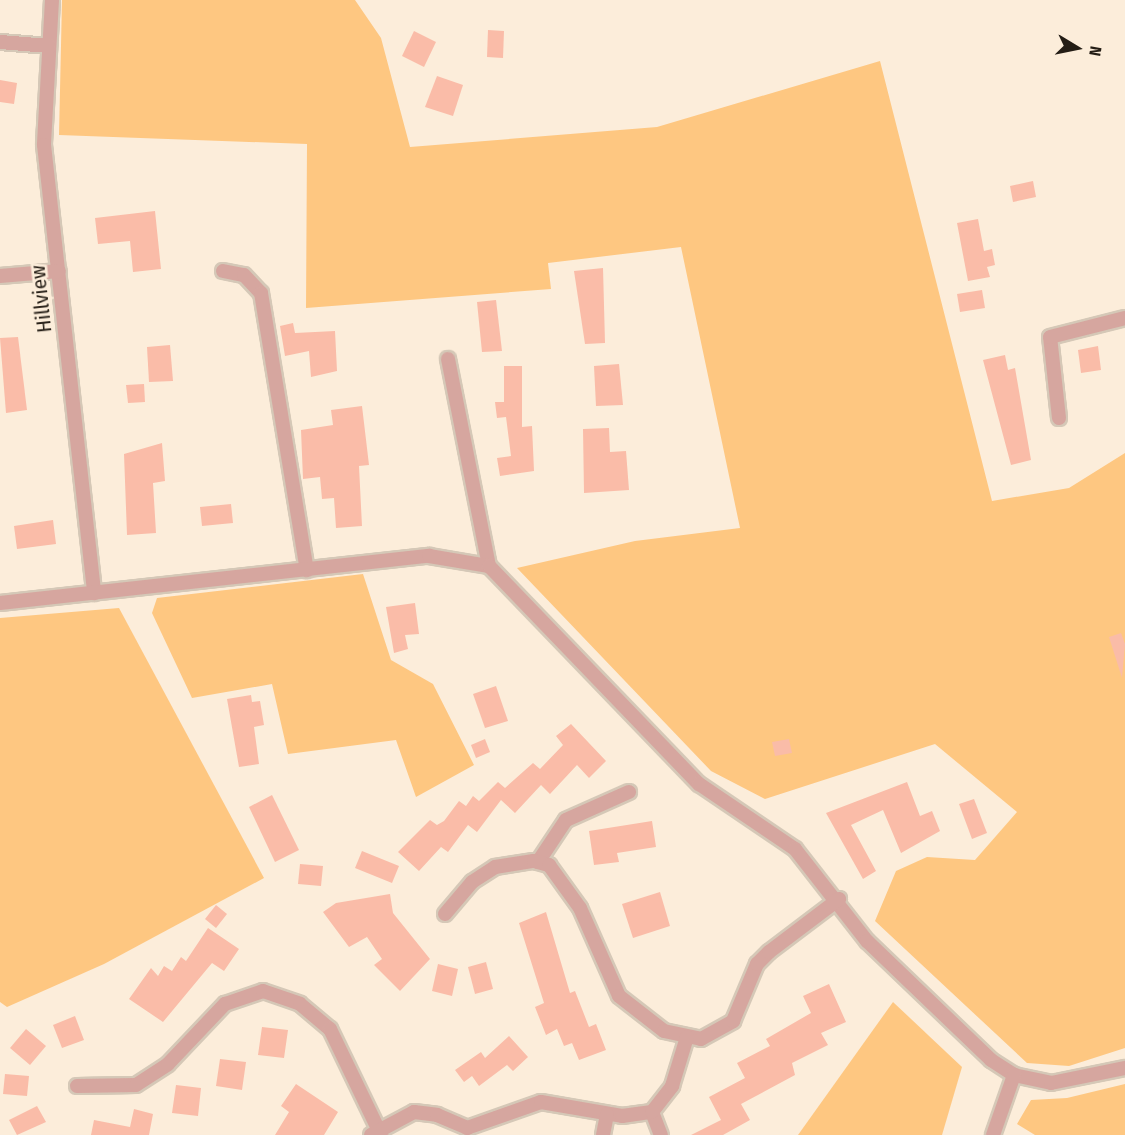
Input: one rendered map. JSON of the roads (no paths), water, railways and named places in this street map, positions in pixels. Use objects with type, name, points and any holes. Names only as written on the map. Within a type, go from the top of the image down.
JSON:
[{"type":"street","name":"Hillview","points":[[52,0],[44,145],[94,593]]},
{"type":"street","points":[[0,42],[49,46]]},
{"type":"street","points":[[0,276],[59,271]]},
{"type":"street","points":[[224,271],[244,275],[261,293],[290,441],[307,570]]},
{"type":"street","points":[[1059,418],[1050,337],[1125,318]]},
{"type":"street","points":[[448,359],[489,566]]},
{"type":"street","points":[[0,603],[449,555],[489,566],[699,784],[783,838],[839,900],[889,965],[991,1060],[1014,1075],[1051,1083],[1125,1068]]},
{"type":"street","points":[[538,862],[566,820],[629,792]]},
{"type":"street","points":[[445,914],[489,870],[508,862],[538,862],[549,866],[571,892],[619,996],[646,1021],[687,1037],[720,1032],[733,1021],[757,964],[839,900]]},
{"type":"street","points":[[77,1086],[135,1086],[168,1064],[225,1004],[263,991],[300,1004],[330,1029],[376,1133],[425,1112],[458,1126],[479,1127],[541,1102],[607,1114],[652,1112],[672,1086],[687,1037]]},
{"type":"street","points":[[993,1135],[1014,1075]]},
{"type":"street","points":[[652,1112],[661,1135]]},
{"type":"street","points":[[603,1135],[607,1114]]}]
